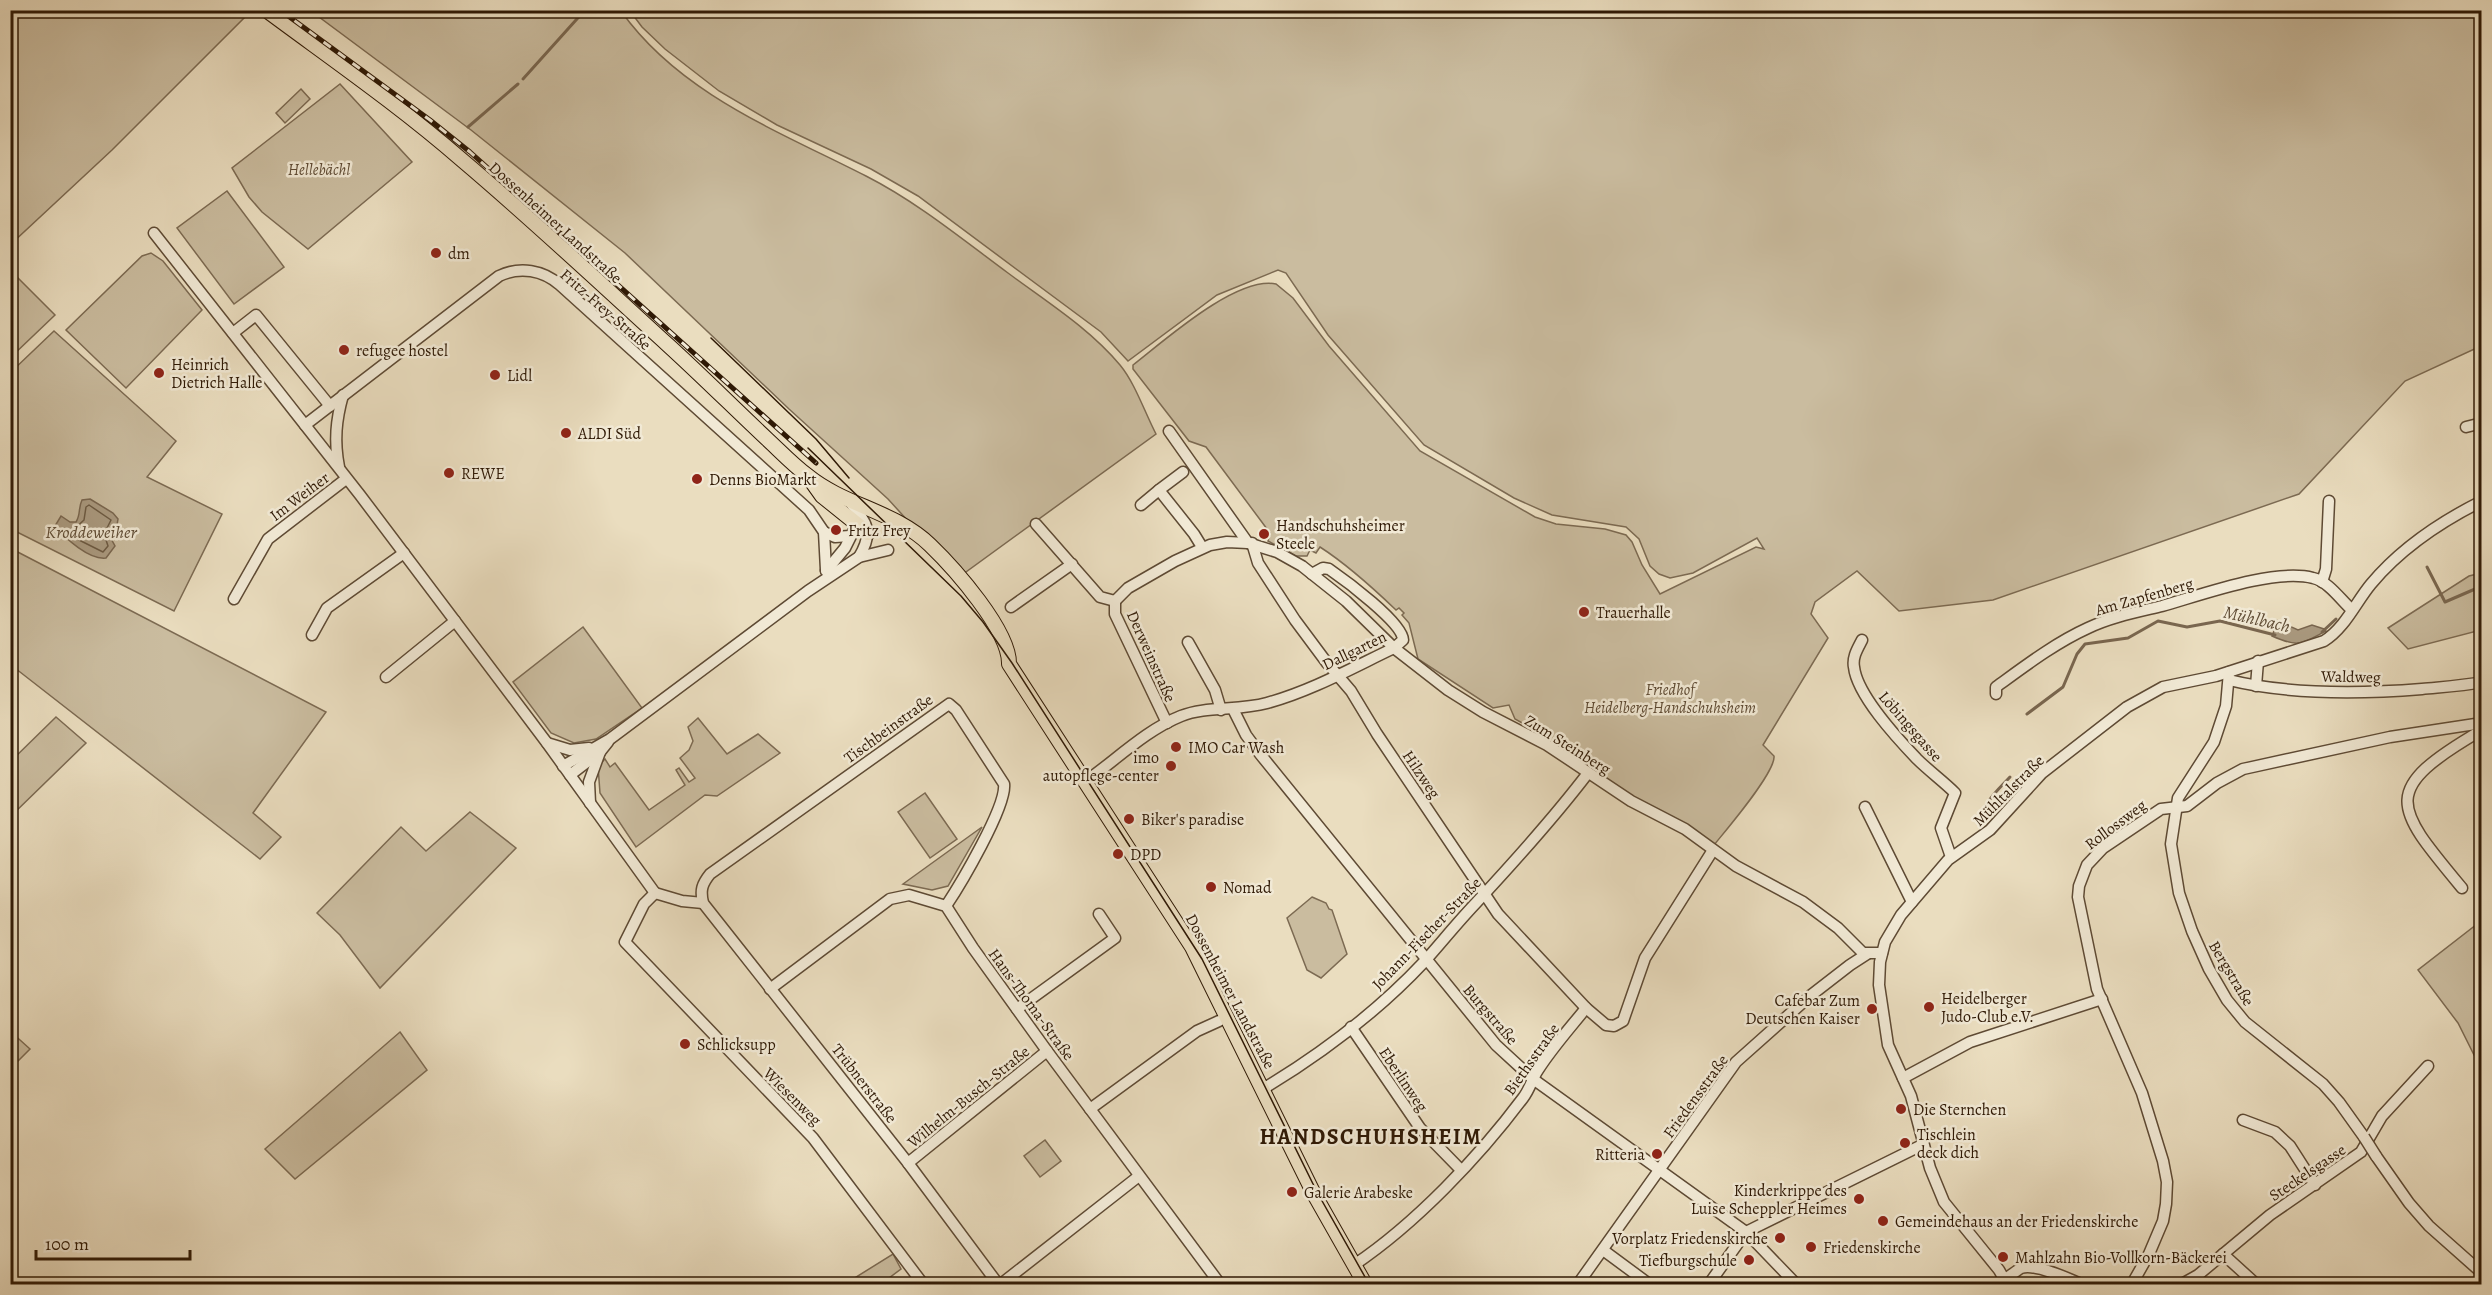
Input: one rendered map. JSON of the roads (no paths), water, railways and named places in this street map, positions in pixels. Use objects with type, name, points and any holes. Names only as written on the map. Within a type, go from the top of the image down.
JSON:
[{"type":"main road","name":"Dossenheimer Landstraße","points":[[266,10],[398,107],[462,159],[671,348],[809,478],[822,496],[861,530],[882,523],[915,541],[931,545]]},
{"type":"main road","name":"Dossenheimer Landstraße","points":[[809,478],[848,500],[906,525],[931,545],[978,599],[1005,644],[1010,664],[1192,947],[1314,1194],[1365,1284]]},
{"type":"street","points":[[154,233],[404,553],[547,743],[655,893],[682,901],[703,903]]},
{"type":"street","name":"Fritz-Frey-Straße","points":[[305,425],[499,276],[509,271],[525,269],[539,273],[560,285],[809,510],[825,532]]},
{"type":"street","points":[[233,333],[256,315],[330,406]]},
{"type":"street","points":[[343,395],[336,420],[335,446],[343,474]]},
{"type":"street","points":[[2466,427],[2481,423]]},
{"type":"street","points":[[1168,431],[1250,543]]},
{"type":"street","points":[[1141,505],[1182,472]]},
{"type":"street","name":"Im Weiher","points":[[234,599],[268,539],[343,474]]},
{"type":"street","points":[[1159,490],[1202,547]]},
{"type":"street","name":"Dossenheimer Landstraße","points":[[848,500],[861,530]]},
{"type":"street","points":[[2329,501],[2326,569],[2322,582],[2351,609]]},
{"type":"street","name":"Mühltalstraße","points":[[2006,1282],[1944,1202],[1922,1145],[1914,1105],[1888,1045],[1879,985],[1881,953],[1895,925],[1952,857],[1990,830],[2042,773],[2138,699],[2172,684],[2229,676],[2258,661],[2324,641],[2336,632],[2351,609],[2401,552],[2449,518],[2481,501]]},
{"type":"street","points":[[1036,524],[1100,597],[1115,601]]},
{"type":"street","points":[[826,570],[825,532],[835,537],[861,530]]},
{"type":"street","points":[[859,557],[866,545],[861,530]]},
{"type":"street","points":[[808,591],[861,530]]},
{"type":"street","name":"Zum Steinberg","points":[[1115,601],[1128,588],[1202,547],[1227,542],[1250,543],[1277,552],[1312,574],[1346,601],[1394,648],[1460,698],[1547,745],[1631,801],[1685,830],[1736,866],[1810,906],[1867,954]]},
{"type":"street","name":"Hilzweg","points":[[1250,543],[1263,572],[1295,620],[1352,692],[1373,729],[1505,922],[1586,1008]]},
{"type":"street","points":[[566,770],[610,740],[808,591],[859,557],[888,550]]},
{"type":"street","points":[[312,635],[327,608],[404,553]]},
{"type":"street","points":[[1011,607],[1072,564]]},
{"type":"street","name":"Dallgarten","points":[[1227,710],[1282,699],[1401,644],[1404,638],[1401,631],[1329,569],[1323,568],[1312,574]]},
{"type":"street","name":"Am Zapfenberg","points":[[1996,694],[1996,687],[2036,659],[2072,636],[2102,623],[2268,579],[2306,577],[2322,582]]},
{"type":"street","name":"Derweinstraße","points":[[1115,601],[1115,614],[1167,723]]},
{"type":"street","points":[[386,677],[455,621]]},
{"type":"street","name":"Löbingsgasse","points":[[1862,640],[1855,654],[1853,665],[1865,696],[1902,743],[1956,794],[1941,828],[1952,857]]},
{"type":"street","name":"Burgstraße","points":[[1188,642],[1227,710],[1260,754],[1489,1037],[1533,1079],[1746,1232],[1796,1284]]},
{"type":"street","points":[[2256,686],[2258,661]]},
{"type":"street","name":"Waldweg","points":[[2229,676],[2256,686],[2391,691],[2481,682]]},
{"type":"street","name":"Bergstraße","points":[[2229,676],[2226,706],[2214,742],[2181,792],[2171,836],[2174,871],[2188,921],[2209,969],[2227,1000],[2245,1022],[2323,1084],[2339,1102],[2409,1203],[2429,1226],[2481,1273]]},
{"type":"street","name":"Tischbeinstraße","points":[[703,903],[700,894],[702,884],[710,874],[949,704],[956,710],[1004,783],[1005,789],[983,841],[946,906]]},
{"type":"street","points":[[1086,782],[1167,723],[1197,711],[1227,710]]},
{"type":"street","name":"Rollossweg","points":[[2132,1284],[2149,1254],[2163,1221],[2167,1182],[2163,1161],[2142,1093],[2095,980],[2078,897],[2082,875],[2087,865],[2103,848],[2161,809],[2187,806],[2226,777],[2253,765],[2390,737],[2481,723]]},
{"type":"street","points":[[2462,888],[2416,830],[2408,811],[2407,800],[2412,782],[2422,770],[2481,730]]},
{"type":"street","points":[[547,743],[570,750],[596,750]]},
{"type":"street","points":[[590,803],[589,782],[596,750]]},
{"type":"street","name":"Johann-Fischer-Straße","points":[[1263,1089],[1305,1062],[1351,1027],[1425,960],[1567,801],[1588,773]]},
{"type":"street","points":[[1865,807],[1912,902]]},
{"type":"street","points":[[1586,1008],[1606,1025],[1614,1026],[1623,1021],[1645,957],[1713,850]]},
{"type":"street","name":"Wiesenweg","points":[[655,893],[644,904],[625,942],[813,1138],[924,1284]]},
{"type":"street","points":[[770,988],[890,899],[909,895],[946,906]]},
{"type":"street","name":"Trübnerstraße","points":[[703,903],[909,1163],[999,1284]]},
{"type":"street","name":"Hans-Thoma-Straße","points":[[946,906],[1047,1052],[1221,1284]]},
{"type":"street","points":[[1017,1009],[1115,938],[1099,915]]},
{"type":"street","points":[[1867,954],[1881,953]]},
{"type":"street","name":"Friedensstraße","points":[[1578,1284],[1736,1062],[1810,996],[1867,954]]},
{"type":"street","points":[[1903,1078],[1970,1042],[2102,999]]},
{"type":"street","name":"Biethsstraße","points":[[1354,1265],[1409,1220],[1461,1170],[1515,1109],[1533,1079],[1586,1008]]},
{"type":"street","points":[[1089,1108],[1197,1031],[1218,1021]]},
{"type":"street","name":"Eberlinweg","points":[[1351,1027],[1420,1128],[1461,1170]]},
{"type":"street","name":"Wilhelm-Busch-Straße","points":[[909,1163],[1047,1052]]},
{"type":"street","name":"Steckelsgasse","points":[[2182,1284],[2198,1275],[2270,1215],[2361,1152],[2382,1116],[2428,1066]]},
{"type":"street","points":[[2243,1120],[2276,1132],[2290,1146],[2315,1185]]},
{"type":"street","points":[[1709,1284],[1746,1232],[1922,1145]]},
{"type":"street","points":[[999,1284],[1138,1176]]},
{"type":"street","points":[[1603,1250],[1648,1284]]},
{"type":"street","points":[[2223,1254],[2256,1284]]},
{"type":"street","points":[[2006,1282],[2023,1267],[2039,1269],[2081,1284]]},
{"type":"water","name":"Kroddeweiher","points":[[90,499],[113,513],[118,519],[117,525],[109,535],[115,546],[106,558],[92,556],[85,552],[55,526],[61,516],[70,522],[76,522],[82,500]]},
{"type":"water","points":[[2276,620],[2298,630],[2312,625],[2326,631],[2300,643],[2288,642],[2272,636],[2274,631],[2271,629]]},
{"type":"waterway","points":[[523,79],[585,10]]},
{"type":"waterway","points":[[468,127],[518,84]]},
{"type":"waterway","name":"Mühlbach","points":[[2427,567],[2445,602],[2482,586]]},
{"type":"waterway","name":"Mühlbach","points":[[2322,632],[2336,619]]},
{"type":"waterway","name":"Mühlbach","points":[[2027,714],[2063,687],[2077,654],[2085,644],[2128,638],[2158,621],[2187,627],[2220,621],[2275,635]]},
{"type":"waterway","name":"Mühlbach","points":[[1981,825],[1981,818],[1987,804],[2010,777]]},
{"type":"tram line","points":[[711,338],[816,439],[849,478]]},
{"type":"tram line","points":[[808,448],[961,596],[1012,663],[1202,959],[1317,1192],[1369,1284]]},
{"type":"railway","points":[[280,10],[470,152],[816,463]]},
{"type":"place","name":"dm","points":[[436,253]]},
{"type":"place","name":"refugee hostel","points":[[344,350]]},
{"type":"place","name":"Heinrich Dietrich Halle","points":[[159,373]]},
{"type":"place","name":"Lidl","points":[[495,375]]},
{"type":"place","name":"ALDI Süd","points":[[566,433]]},
{"type":"place","name":"REWE","points":[[449,473]]},
{"type":"place","name":"Denns BioMarkt","points":[[697,479]]},
{"type":"place","name":"Fritz Frey","points":[[836,530]]},
{"type":"place","name":"Handschuhsheimer Steele","points":[[1264,534]]},
{"type":"place","name":"Trauerhalle","points":[[1584,612]]},
{"type":"place","name":"IMO Car Wash","points":[[1176,747]]},
{"type":"place","name":"imo autopflege-center","points":[[1171,766]]},
{"type":"place","name":"Biker's paradise","points":[[1129,819]]},
{"type":"place","name":"DPD","points":[[1118,854]]},
{"type":"place","name":"Nomad","points":[[1211,887]]},
{"type":"place","name":"Heidelberger Judo-Club e.V.","points":[[1929,1007]]},
{"type":"place","name":"Cafebar Zum Deutschen Kaiser","points":[[1872,1009]]},
{"type":"place","name":"Schlicksupp","points":[[685,1044]]},
{"type":"place","name":"Die Sternchen","points":[[1901,1109]]},
{"type":"place","name":"Tischlein deck dich","points":[[1905,1143]]},
{"type":"place","name":"Ritteria","points":[[1657,1154]]},
{"type":"place","name":"Galerie Arabeske","points":[[1292,1192]]},
{"type":"place","name":"Kinderkrippe des Luise Scheppler Heimes","points":[[1859,1199]]},
{"type":"place","name":"Gemeindehaus an der Friedenskirche","points":[[1883,1221]]},
{"type":"place","name":"Vorplatz Friedenskirche","points":[[1780,1238]]},
{"type":"place","name":"Friedenskirche","points":[[1811,1247]]},
{"type":"place","name":"Mahlzahn Bio-Vollkorn-Bäckerei","points":[[2003,1257]]},
{"type":"place","name":"Tiefburgschule","points":[[1749,1260]]},
{"type":"district","name":"HANDSCHUHSHEIM","points":[[1371,1136]]},
{"type":"park label","name":"Hellebächl","points":[[319,169]]},
{"type":"park label","name":"Friedhof Heidelberg-Handschuhsheim","points":[[1670,698]]}]
